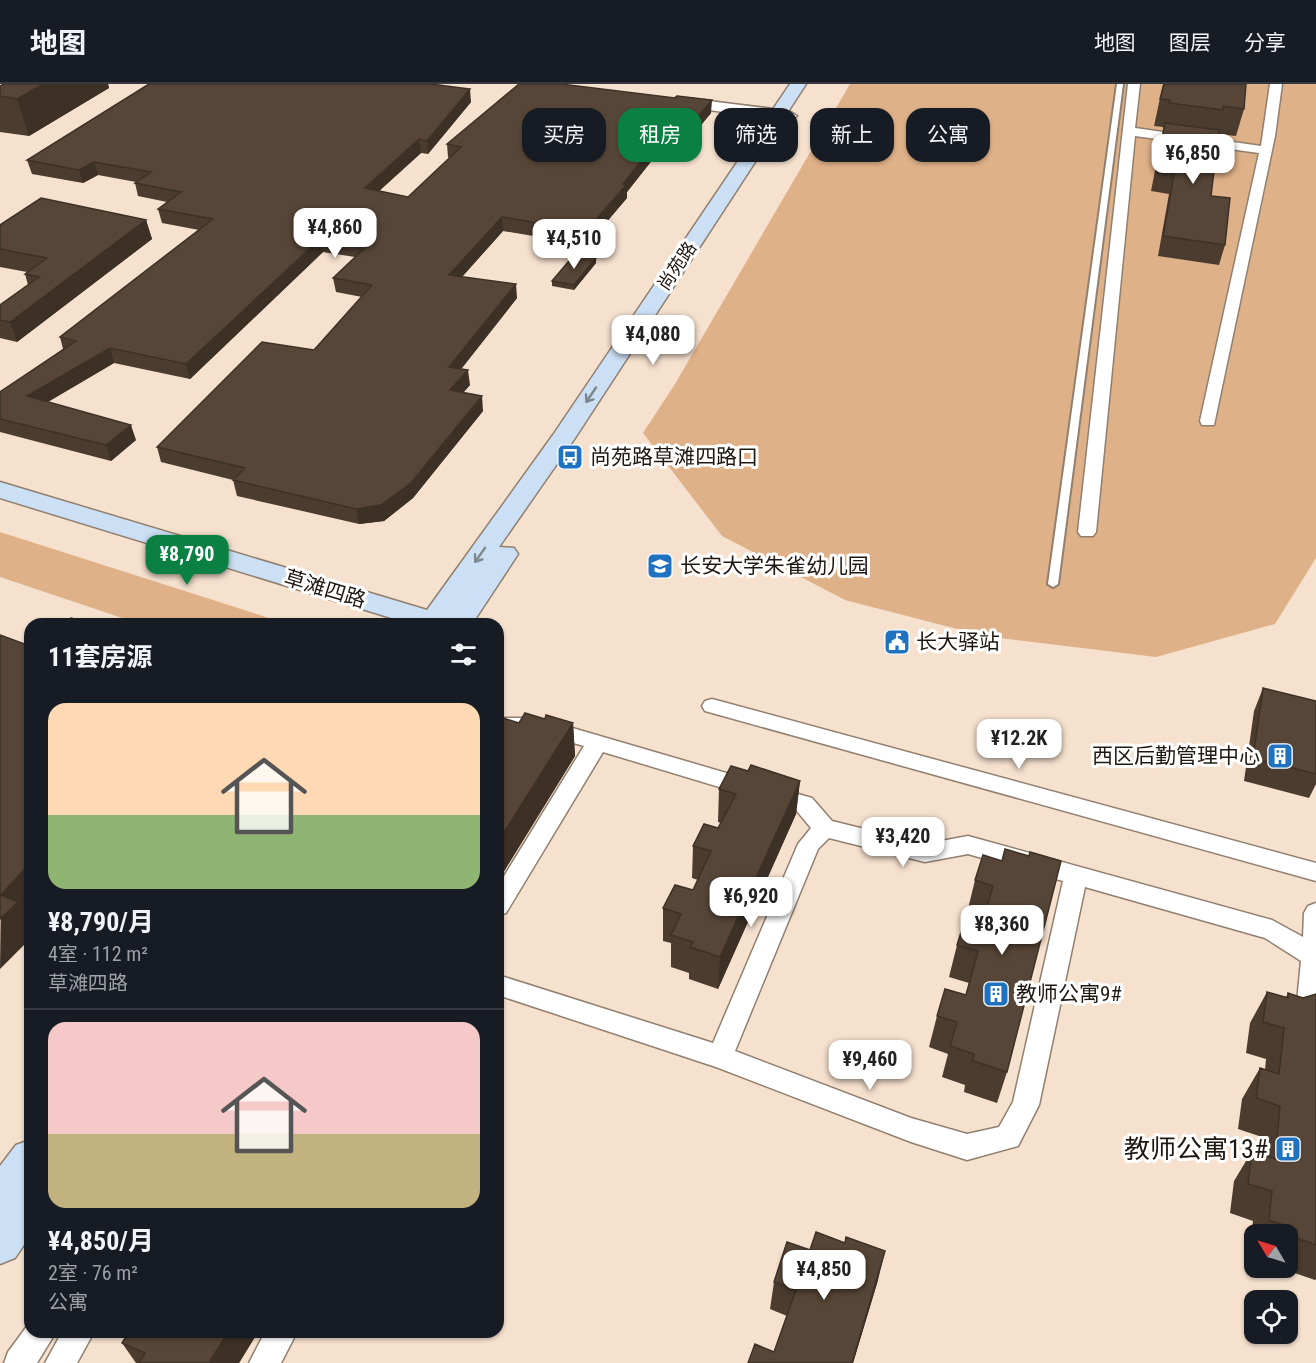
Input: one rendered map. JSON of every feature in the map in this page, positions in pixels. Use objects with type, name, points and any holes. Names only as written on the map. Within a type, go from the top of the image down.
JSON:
[{"type":"main road","name":"尚苑路","points":[[786,108],[798,84]]},
{"type":"main road","name":"尚苑路","points":[[789,108],[810,84]]},
{"type":"main road","name":"尚苑路","points":[[445,618],[563,438],[751,162]]},
{"type":"main road","name":"草滩四路","points":[[0,490],[425,618]]},
{"type":"main road","name":"草滩四路","points":[[0,506],[368,618]]},
{"type":"main road","points":[[0,1197],[24,1166]]},
{"type":"main road","points":[[0,1244],[24,1211]]},
{"type":"street","points":[[1087,532],[1134,84]]},
{"type":"street","points":[[1208,421],[1269,136],[1276,84]]},
{"type":"street","points":[[664,100],[727,108]]},
{"type":"street","points":[[1128,131],[1265,150]]},
{"type":"street","points":[[712,706],[1316,872]]},
{"type":"street","points":[[504,725],[524,724],[552,729],[804,804],[825,828],[925,853],[968,845],[1272,930],[1314,957]]},
{"type":"street","points":[[504,896],[597,743]]},
{"type":"street","points":[[720,1057],[809,844],[825,828]]},
{"type":"street","points":[[504,987],[720,1057],[911,1130],[967,1147],[1008,1137],[1026,1106],[1076,875]]},
{"type":"street","points":[[1273,1012],[1285,1016],[1308,1011],[1312,988],[1316,913]]},
{"type":"street","points":[[19,1363],[37,1338]]},
{"type":"street","points":[[60,1363],[75,1338]]},
{"type":"street","points":[[264,1363],[279,1338]]},
{"type":"lane","points":[[1053,584],[1120,84]]},
{"type":"shaded area","points":[[850,84],[1316,84],[1316,558],[1275,624],[1156,657],[984,636],[845,600],[722,536],[643,433],[675,384],[810,153],[810,162],[894,162],[894,108],[836,108]]},
{"type":"shaded area","points":[[0,532],[269,618],[122,618],[0,577]]},
{"type":"building","points":[[4,84],[43,84],[17,99],[0,96],[0,86]]},
{"type":"building","points":[[149,84],[431,84],[470,89],[427,141],[419,139],[365,188],[408,197],[461,147],[447,144],[519,84],[561,84],[675,98],[677,96],[712,100],[702,112],[702,108],[618,108],[618,162],[640,162],[623,184],[627,184],[586,231],[502,217],[449,275],[516,284],[449,367],[468,370],[450,390],[482,396],[411,483],[381,505],[356,509],[233,480],[245,468],[157,447],[262,342],[314,350],[372,285],[333,278],[368,245],[321,238],[186,364],[110,348],[27,396],[131,425],[106,445],[0,419],[0,392],[76,341],[60,337],[213,219],[158,209],[181,192],[135,183],[151,172],[94,162],[79,170],[27,160]]},
{"type":"building","points":[[1164,84],[1246,84],[1244,109],[1223,106],[1223,110],[1169,103],[1170,100],[1160,99]]},
{"type":"building","points":[[1165,123],[1219,130],[1211,196],[1230,198],[1225,245],[1163,236],[1174,174],[1156,172]]},
{"type":"building","points":[[41,198],[146,220],[10,322],[0,320],[0,305],[39,277],[25,274],[47,258],[0,249],[0,225]]},
{"type":"building","points":[[574,255],[596,258],[574,285],[552,281]]},
{"type":"building","points":[[0,635],[24,644],[24,870],[1,895],[18,902],[0,919]]},
{"type":"building","points":[[1263,688],[1316,701],[1316,774],[1253,758]]},
{"type":"building","points":[[525,713],[545,719],[546,715],[573,723],[504,832],[504,718],[519,723]]},
{"type":"building","points":[[751,765],[800,781],[720,957],[690,947],[693,942],[671,935],[681,914],[663,908],[675,885],[693,890],[711,851],[693,846],[704,824],[718,828],[736,794],[719,789],[731,766],[748,771]]},
{"type":"building","name":"教师公寓9#","points":[[1005,849],[1029,856],[1030,852],[1061,861],[1007,1072],[973,1061],[974,1054],[950,1046],[957,1022],[937,1016],[945,989],[966,995],[978,951],[957,945],[965,920],[982,925],[993,886],[975,880],[983,855],[1002,861]]},
{"type":"building","name":"教师公寓13#","points":[[1267,992],[1288,998],[1288,993],[1303,998],[1316,994],[1316,1245],[1298,1239],[1298,1224],[1280,1224],[1269,1220],[1272,1191],[1248,1184],[1252,1151],[1275,1159],[1280,1106],[1256,1098],[1260,1068],[1279,1074],[1284,1028],[1263,1022]]},
{"type":"building","points":[[816,1232],[845,1243],[846,1237],[885,1251],[852,1363],[748,1363],[755,1344],[774,1352],[796,1290],[774,1282],[787,1242],[810,1250]]},
{"type":"building","points":[[125,1338],[224,1338],[209,1363],[139,1363],[145,1353],[122,1343]]},
{"type":"place","name":"尚苑路草滩四路口","points":[[570,457]]},
{"type":"place","name":"长安大学朱雀幼儿园","points":[[660,566]]},
{"type":"place","name":"长大驿站","points":[[897,642]]},
{"type":"place","name":"西区后勤管理中心","points":[[1280,756]]},
{"type":"place","name":"教师公寓9#","points":[[996,994]]},
{"type":"place","name":"教师公寓13#","points":[[1288,1149]]}]
